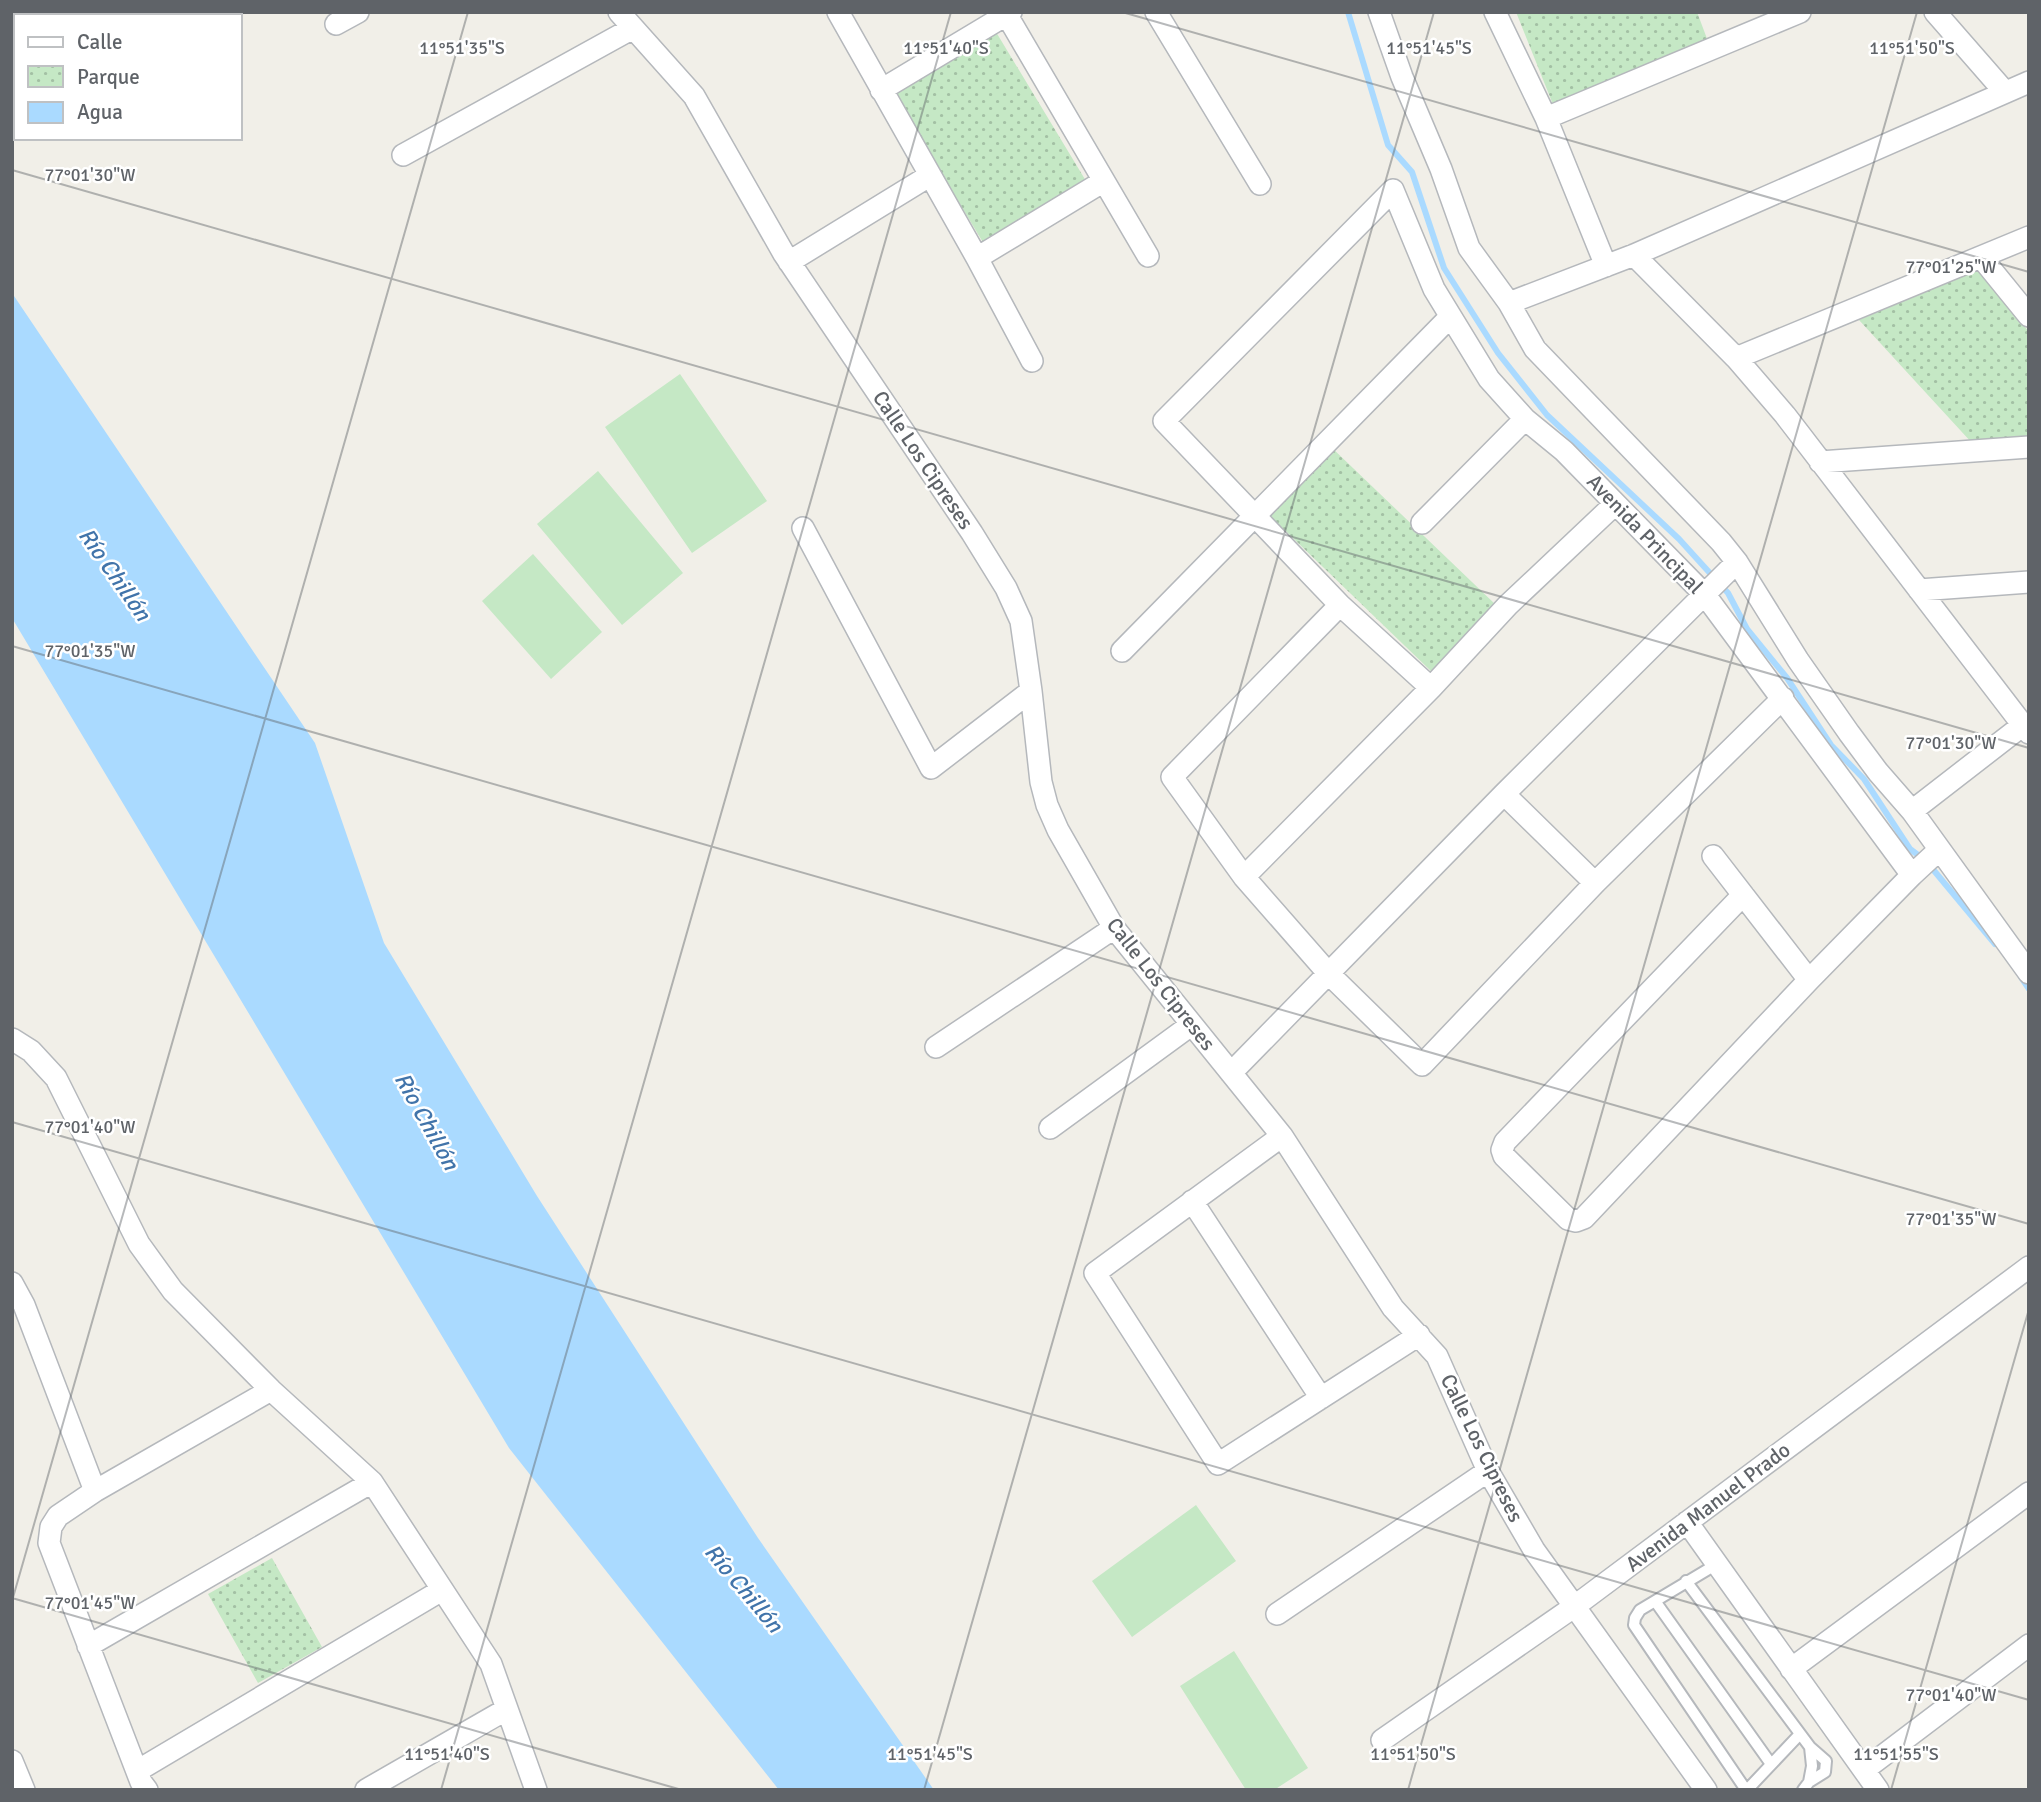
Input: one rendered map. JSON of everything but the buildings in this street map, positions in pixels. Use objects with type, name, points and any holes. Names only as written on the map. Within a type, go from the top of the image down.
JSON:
[{"type":"street","points":[[336,24],[358,12]]},
{"type":"street","points":[[838,12],[1032,360]]},
{"type":"street","points":[[1156,12],[1260,184]]},
{"type":"street","name":"Avenida Principal","points":[[1380,12],[1402,77],[1441,169],[1468,248],[1509,303],[1535,349],[1706,524],[1720,580],[1783,698],[1827,762],[1912,875]]},
{"type":"street","points":[[1495,12],[1546,118],[1606,266]]},
{"type":"street","points":[[1546,118],[1800,12]]},
{"type":"street","points":[[1935,12],[2004,92]]},
{"type":"street","points":[[881,90],[1008,13],[1148,256]]},
{"type":"street","points":[[403,155],[626,20]]},
{"type":"street","name":"Calle Los Cipreses","points":[[626,20],[694,96],[789,262],[972,533],[1006,588],[1021,621],[1041,782],[1047,804],[1058,830],[1114,928],[1282,1136],[1393,1308],[1437,1356],[1489,1471],[1534,1550],[1706,1790]]},
{"type":"street","points":[[1509,303],[1634,256],[2029,82]]},
{"type":"street","points":[[789,262],[929,176]]},
{"type":"street","points":[[977,258],[1104,181]]},
{"type":"street","name":"Avenida Principal","points":[[1254,516],[1164,421],[1394,191],[1434,289],[1489,379],[1525,419],[1564,451],[1615,504],[1720,580],[1752,589],[1812,681],[1878,772],[1912,811],[2029,973]]},
{"type":"street","points":[[1737,358],[2029,237]]},
{"type":"street","points":[[1634,256],[1737,358],[1785,415],[2023,720],[1912,811]]},
{"type":"street","points":[[1981,257],[2029,316]]},
{"type":"street","points":[[1122,651],[1450,317]]},
{"type":"street","points":[[1422,523],[1525,419]]},
{"type":"street","points":[[1820,462],[2029,447]]},
{"type":"street","points":[[1244,877],[1508,606],[1615,504]]},
{"type":"street","points":[[1254,516],[1340,605],[1431,688]]},
{"type":"street","points":[[803,528],[932,768],[1031,691]]},
{"type":"street","points":[[1231,1073],[1504,794],[1720,580]]},
{"type":"street","points":[[1919,590],[2029,582]]},
{"type":"street","points":[[1340,605],[1172,777],[1244,877],[1329,974],[1422,1065],[1595,883],[1783,698]]},
{"type":"street","points":[[1504,794],[1595,883]]},
{"type":"street","points":[[1743,895],[1506,1142],[1502,1150],[1504,1156],[1568,1219],[1576,1221],[1584,1218],[1810,980],[1939,850]]},
{"type":"street","points":[[1713,856],[1810,980]]},
{"type":"street","points":[[936,1047],[1114,928]]},
{"type":"street","points":[[1050,1128],[1191,1025]]},
{"type":"street","points":[[12,1039],[31,1051],[56,1078],[139,1244],[173,1291],[271,1390],[372,1482],[491,1664],[536,1790]]},
{"type":"street","points":[[1282,1136],[1095,1273],[1217,1464],[1419,1335]]},
{"type":"street","points":[[1192,1201],[1321,1398]]},
{"type":"street","name":"Avenida Manuel Prado","points":[[1382,1740],[1575,1606],[2024,1278]]},
{"type":"street","points":[[12,1283],[24,1304],[95,1491]]},
{"type":"street","points":[[271,1390],[95,1491],[58,1516],[51,1527],[49,1543],[142,1780],[442,1590]]},
{"type":"street","points":[[1277,1614],[1489,1471]]},
{"type":"street","points":[[88,1646],[372,1482]]},
{"type":"street","points":[[1791,1669],[2029,1493]]},
{"type":"street","points":[[1687,1522],[1878,1790]]},
{"type":"street","points":[[1864,1770],[2029,1645]]},
{"type":"street","points":[[366,1790],[507,1709]]},
{"type":"street","points":[[12,1761],[24,1790]]},
{"type":"lane","points":[[1717,1564],[1640,1610],[1634,1625],[1746,1790],[1800,1734]]},
{"type":"lane","points":[[1686,1581],[1810,1747],[1812,1766],[1806,1786]]},
{"type":"lane","points":[[1655,1601],[1771,1764]]},
{"type":"green space","points":[[1516,12],[1697,12],[1709,44],[1554,107]]},
{"type":"green space","points":[[996,32],[1086,181],[984,244],[894,95]]},
{"type":"green space","points":[[1978,269],[2029,332],[2029,439],[1972,443],[1859,320]]},
{"type":"green space","points":[[680,374],[767,501],[692,553],[605,427]]},
{"type":"green space","points":[[1330,446],[1496,605],[1432,672],[1267,513]]},
{"type":"green space","points":[[598,471],[683,573],[622,625],[537,524]]},
{"type":"green space","points":[[533,554],[602,632],[551,679],[482,601]]},
{"type":"green space","points":[[1196,1505],[1236,1561],[1132,1637],[1092,1581]]},
{"type":"green space","points":[[272,1558],[322,1647],[258,1683],[208,1594]]},
{"type":"green space","points":[[1234,1651],[1308,1768],[1274,1790],[1246,1790],[1180,1686]]},
{"type":"water","name":"Río Chillón","points":[[12,293],[315,743],[384,943],[537,1196],[758,1538],[934,1790],[779,1790],[509,1448],[12,618]]},
{"type":"waterway","points":[[1348,12],[1388,145],[1412,172],[1444,268],[1498,353],[1547,415],[1679,539],[1728,593],[1747,629],[1787,678],[1831,745],[1864,779],[1910,849],[1926,861],[1995,944]]},
{"type":"waterway","points":[[2021,977],[2029,989]]}]
